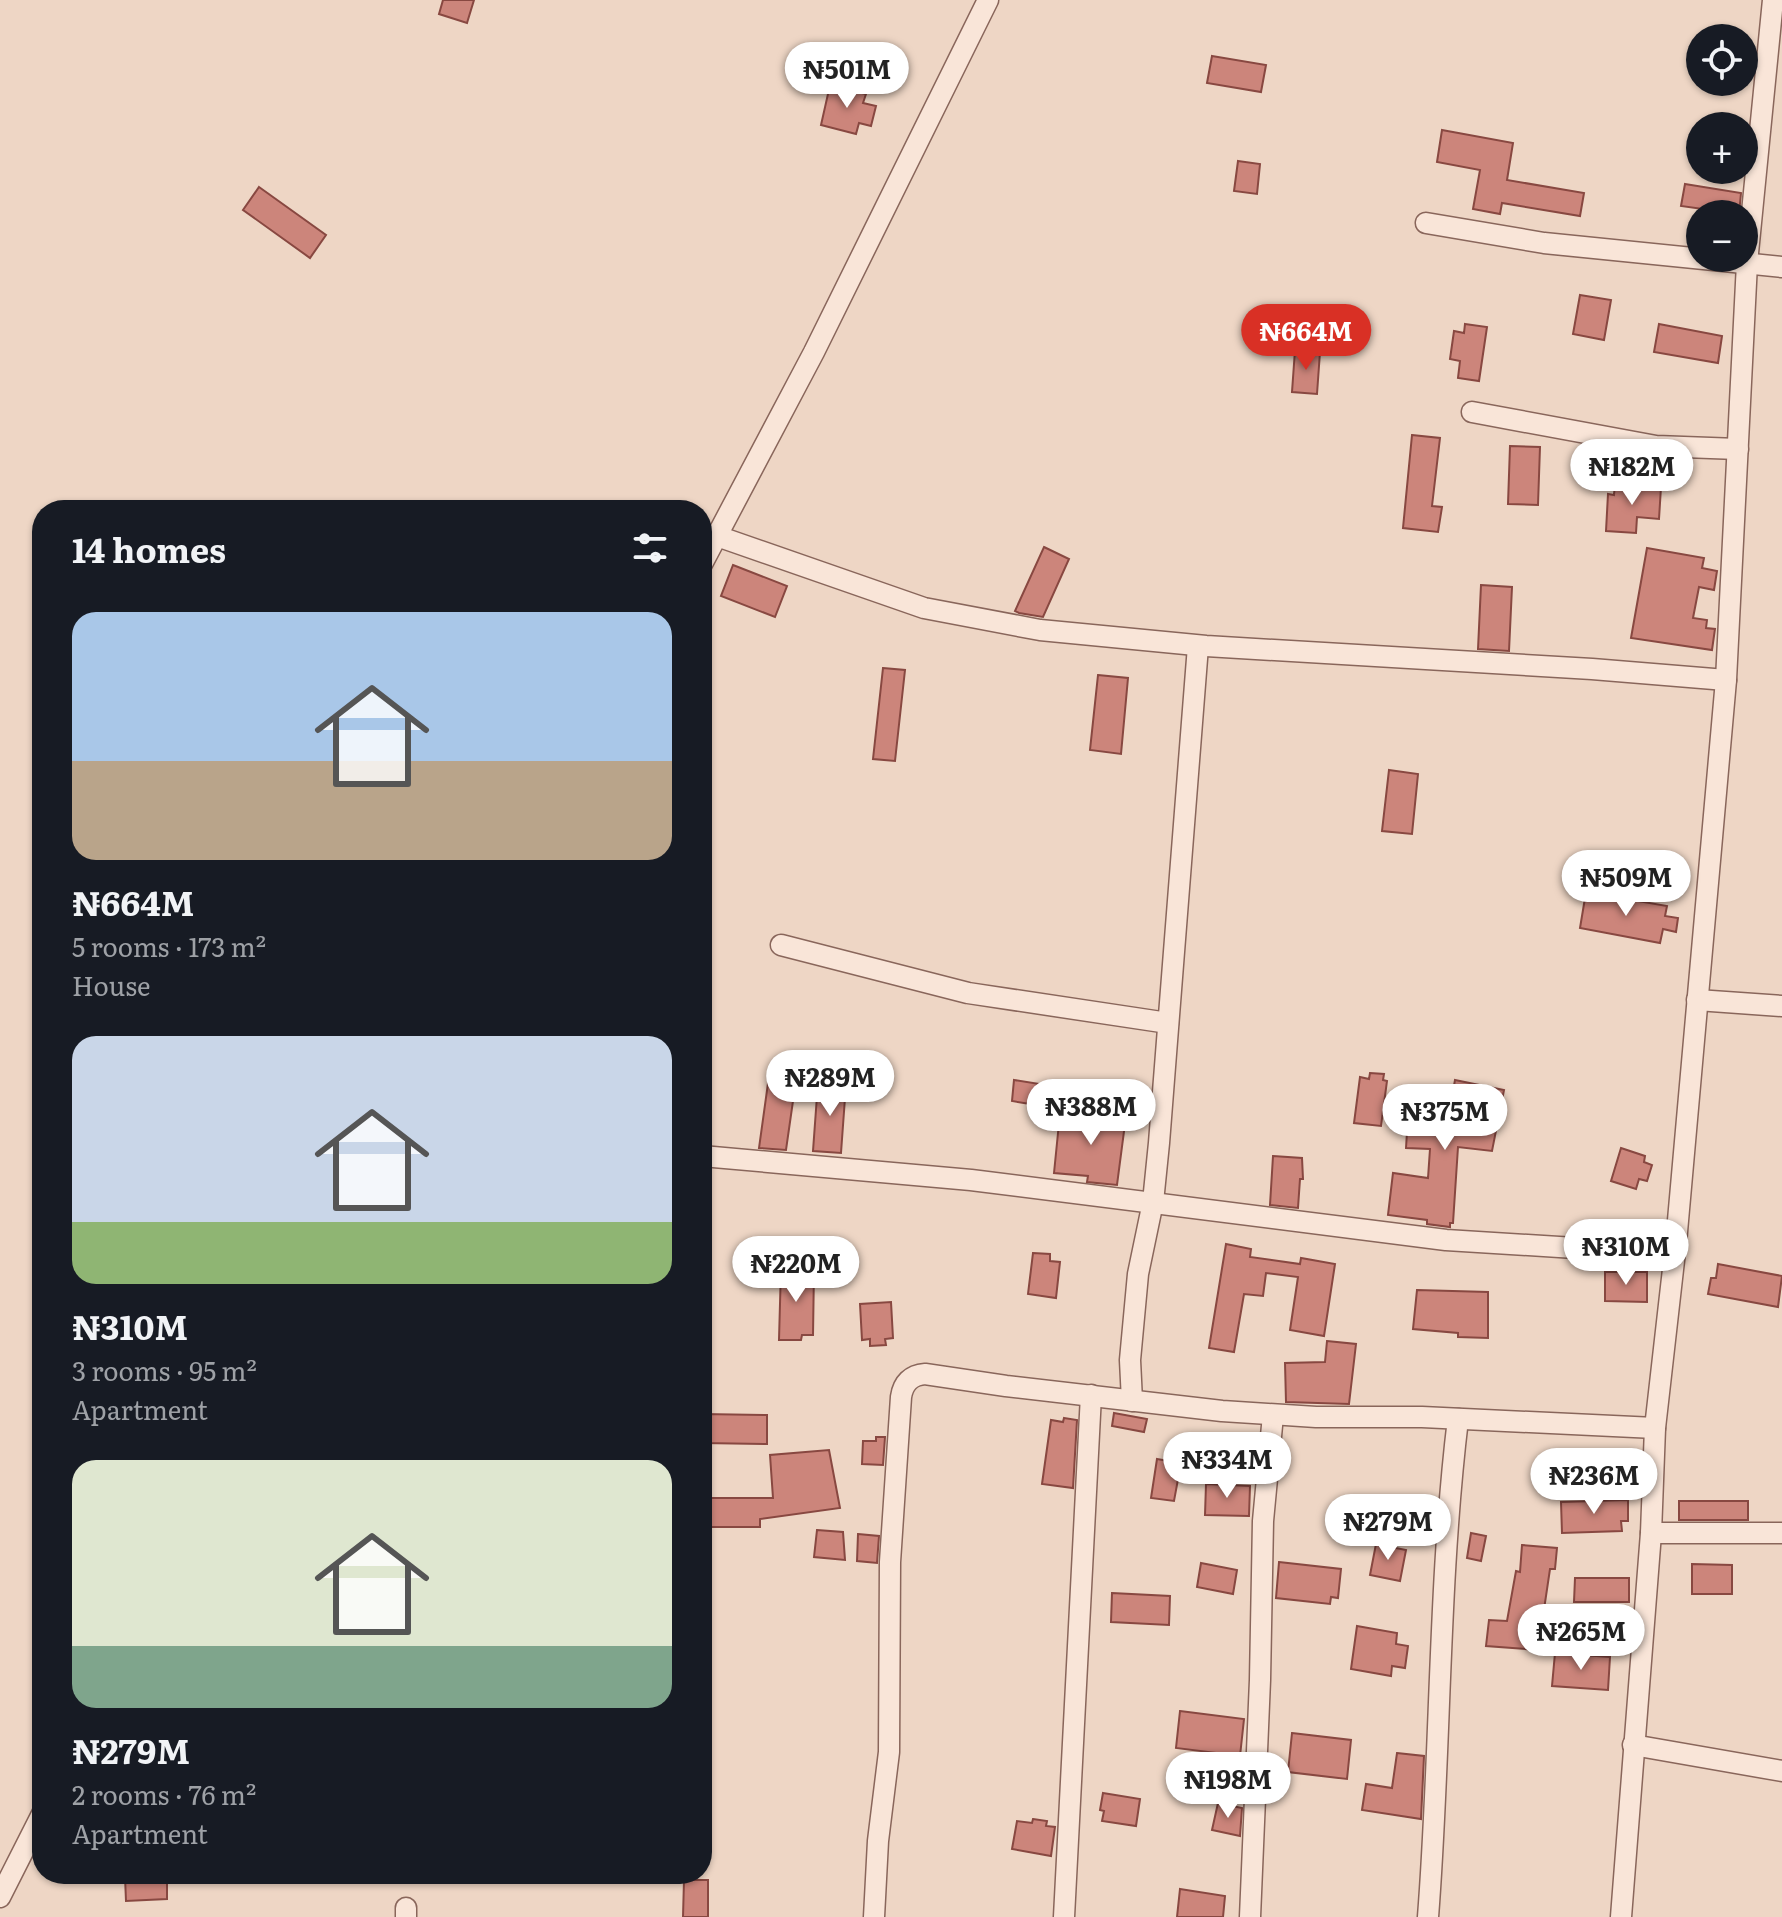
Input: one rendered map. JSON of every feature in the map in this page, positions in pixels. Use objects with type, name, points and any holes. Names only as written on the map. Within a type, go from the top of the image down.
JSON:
[{"type":"street","points":[[712,545],[821,338],[988,0]]},
{"type":"street","points":[[1753,200],[1773,0]]},
{"type":"street","points":[[1426,223],[1544,243],[1686,257]]},
{"type":"street","points":[[1758,264],[1782,267]]},
{"type":"street","points":[[1621,1917],[1651,1533],[1655,1428],[1676,1243],[1726,680],[1747,272]]},
{"type":"street","points":[[1472,412],[1656,446],[1738,449]]},
{"type":"street","points":[[717,536],[924,608],[1040,630],[1198,646],[1726,680]]},
{"type":"street","points":[[1132,1401],[1130,1360],[1138,1274],[1153,1202],[1198,646]]},
{"type":"street","points":[[781,945],[968,993],[1168,1023]]},
{"type":"street","points":[[1697,1000],[1782,1006]]},
{"type":"street","points":[[712,1157],[971,1180],[1446,1240],[1575,1248],[1676,1243]]},
{"type":"street","points":[[874,1917],[878,1841],[889,1752],[890,1562],[902,1388],[913,1377],[925,1374],[1132,1401],[1273,1415],[1655,1428]]},
{"type":"street","points":[[1064,1917],[1091,1395]]},
{"type":"street","points":[[1250,1917],[1263,1521],[1273,1415]]},
{"type":"street","points":[[1428,1917],[1449,1492],[1458,1419]]},
{"type":"street","points":[[1651,1533],[1782,1533]]},
{"type":"street","points":[[1633,1745],[1782,1771]]},
{"type":"street","points":[[0,1897],[32,1834]]},
{"type":"building","points":[[443,0],[474,0],[467,23],[439,14]]},
{"type":"building","points":[[1212,56],[1266,65],[1261,92],[1207,83]]},
{"type":"building","points":[[830,85],[866,94],[863,103],[876,106],[871,126],[859,123],[856,134],[821,125]]},
{"type":"building","points":[[1442,130],[1513,143],[1507,180],[1584,193],[1580,216],[1502,203],[1500,214],[1473,209],[1480,170],[1437,162]]},
{"type":"building","points":[[1238,161],[1260,164],[1257,194],[1234,191]]},
{"type":"building","points":[[1685,184],[1741,193],[1740,200],[1686,200],[1686,207],[1681,206]]},
{"type":"building","points":[[259,187],[326,235],[310,258],[243,210]]},
{"type":"building","points":[[1580,295],[1611,300],[1604,340],[1573,334]]},
{"type":"building","points":[[1465,324],[1487,327],[1479,381],[1458,378],[1460,361],[1450,359],[1454,331],[1464,333]]},
{"type":"building","points":[[1659,324],[1722,336],[1718,363],[1654,352]]},
{"type":"building","points":[[1295,350],[1320,352],[1317,394],[1292,392]]},
{"type":"building","points":[[1412,435],[1440,438],[1432,506],[1442,507],[1438,532],[1403,528]]},
{"type":"building","points":[[1510,446],[1540,447],[1538,505],[1508,504]]},
{"type":"building","points":[[1615,483],[1661,487],[1659,519],[1637,517],[1636,533],[1606,531],[1608,494],[1614,495]]},
{"type":"building","points":[[1044,547],[1069,559],[1043,617],[1019,613],[1015,611]]},
{"type":"building","points":[[1647,548],[1704,558],[1702,568],[1717,571],[1714,590],[1699,587],[1693,618],[1707,620],[1706,628],[1715,629],[1712,650],[1631,638]]},
{"type":"building","points":[[733,565],[787,586],[775,617],[721,596]]},
{"type":"building","points":[[1481,585],[1512,587],[1509,651],[1478,649]]},
{"type":"building","points":[[883,668],[905,670],[895,761],[873,759]]},
{"type":"building","points":[[1098,675],[1128,678],[1121,754],[1090,750]]},
{"type":"building","points":[[1389,770],[1418,774],[1412,834],[1382,831]]},
{"type":"building","points":[[1586,892],[1667,906],[1665,916],[1678,918],[1676,932],[1663,929],[1660,943],[1580,928]]},
{"type":"building","points":[[1370,1073],[1384,1074],[1383,1080],[1387,1081],[1381,1126],[1354,1123],[1360,1077],[1369,1079]]},
{"type":"building","points":[[769,1076],[796,1080],[786,1150],[759,1148]]},
{"type":"building","points":[[1014,1080],[1052,1086],[1049,1107],[1012,1101]]},
{"type":"building","points":[[1455,1080],[1504,1090],[1492,1151],[1458,1147],[1453,1223],[1450,1227],[1427,1224],[1427,1220],[1388,1215],[1393,1173],[1428,1178],[1430,1149],[1406,1148],[1407,1132],[1398,1132],[1399,1117],[1448,1119]]},
{"type":"building","points":[[818,1082],[846,1084],[841,1153],[813,1151]]},
{"type":"building","points":[[1096,1112],[1126,1116],[1117,1185],[1087,1182],[1088,1176],[1054,1173],[1060,1113],[1095,1117]]},
{"type":"building","points":[[1621,1148],[1645,1156],[1644,1162],[1652,1165],[1647,1181],[1639,1179],[1636,1189],[1611,1181]]},
{"type":"building","points":[[1273,1156],[1302,1158],[1303,1179],[1300,1179],[1298,1208],[1270,1205]]},
{"type":"building","points":[[1226,1244],[1251,1249],[1250,1257],[1300,1264],[1301,1258],[1335,1264],[1324,1336],[1290,1330],[1298,1277],[1266,1273],[1263,1296],[1244,1294],[1234,1352],[1209,1348]]},
{"type":"building","points":[[1033,1253],[1050,1254],[1050,1261],[1060,1262],[1056,1298],[1028,1294]]},
{"type":"building","points":[[1718,1264],[1782,1276],[1778,1307],[1708,1294],[1711,1278],[1716,1278]]},
{"type":"building","points":[[781,1268],[814,1269],[813,1335],[802,1335],[801,1340],[779,1340]]},
{"type":"building","points":[[1605,1272],[1647,1272],[1647,1302],[1605,1301]]},
{"type":"building","points":[[1417,1290],[1488,1292],[1488,1338],[1458,1337],[1458,1333],[1413,1329]]},
{"type":"building","points":[[891,1302],[893,1338],[885,1339],[886,1345],[870,1346],[870,1339],[862,1340],[860,1304]]},
{"type":"building","points":[[1327,1341],[1356,1344],[1349,1404],[1286,1402],[1285,1363],[1325,1362]]},
{"type":"building","points":[[1114,1413],[1147,1419],[1144,1432],[1112,1426]]},
{"type":"building","points":[[712,1414],[767,1415],[767,1444],[712,1443]]},
{"type":"building","points":[[1064,1418],[1077,1420],[1073,1488],[1042,1484],[1051,1420],[1063,1422]]},
{"type":"building","points":[[876,1437],[885,1437],[883,1465],[862,1464],[863,1441],[876,1441]]},
{"type":"building","points":[[829,1450],[840,1508],[760,1519],[760,1527],[712,1527],[712,1498],[773,1498],[770,1455]]},
{"type":"building","points":[[1157,1459],[1181,1463],[1174,1501],[1151,1498]]},
{"type":"building","points":[[1206,1484],[1250,1486],[1249,1516],[1205,1515]]},
{"type":"building","points":[[1628,1500],[1628,1521],[1621,1521],[1622,1531],[1562,1533],[1561,1502]]},
{"type":"building","points":[[1679,1501],[1748,1501],[1748,1520],[1679,1520]]},
{"type":"building","points":[[817,1530],[843,1532],[845,1560],[814,1557]]},
{"type":"building","points":[[1471,1533],[1486,1536],[1481,1561],[1467,1558]]},
{"type":"building","points":[[858,1534],[879,1536],[877,1563],[857,1561]]},
{"type":"building","points":[[1376,1544],[1406,1550],[1400,1581],[1370,1575]]},
{"type":"building","points":[[1522,1545],[1557,1548],[1555,1569],[1550,1569],[1538,1650],[1486,1646],[1489,1620],[1507,1621],[1516,1571],[1520,1572]]},
{"type":"building","points":[[1279,1562],[1341,1569],[1338,1598],[1331,1597],[1330,1604],[1276,1598]]},
{"type":"building","points":[[1201,1563],[1237,1570],[1233,1594],[1197,1587]]},
{"type":"building","points":[[1692,1564],[1732,1565],[1732,1594],[1692,1594]]},
{"type":"building","points":[[1575,1578],[1629,1578],[1629,1602],[1574,1602]]},
{"type":"building","points":[[1112,1593],[1170,1596],[1169,1625],[1111,1622]]},
{"type":"building","points":[[1357,1626],[1397,1633],[1396,1644],[1408,1646],[1405,1668],[1392,1666],[1391,1676],[1351,1669]]},
{"type":"building","points":[[1555,1653],[1610,1657],[1608,1690],[1552,1686]]},
{"type":"building","points":[[1180,1711],[1244,1719],[1240,1756],[1176,1748]]},
{"type":"building","points":[[1292,1733],[1351,1740],[1347,1779],[1288,1772]]},
{"type":"building","points":[[1397,1753],[1424,1756],[1421,1819],[1362,1810],[1366,1784],[1392,1788]]},
{"type":"building","points":[[1103,1793],[1140,1799],[1136,1826],[1102,1821]]},
{"type":"building","points":[[1218,1803],[1242,1808],[1240,1836],[1212,1830]]},
{"type":"building","points":[[1033,1819],[1047,1821],[1046,1826],[1055,1827],[1051,1856],[1012,1849],[1017,1821],[1032,1823]]},
{"type":"building","points":[[125,1884],[167,1884],[167,1899],[126,1901]]},
{"type":"building","points":[[684,1884],[708,1884],[708,1917],[683,1917]]},
{"type":"building","points":[[1180,1889],[1225,1896],[1223,1917],[1177,1917]]}]
